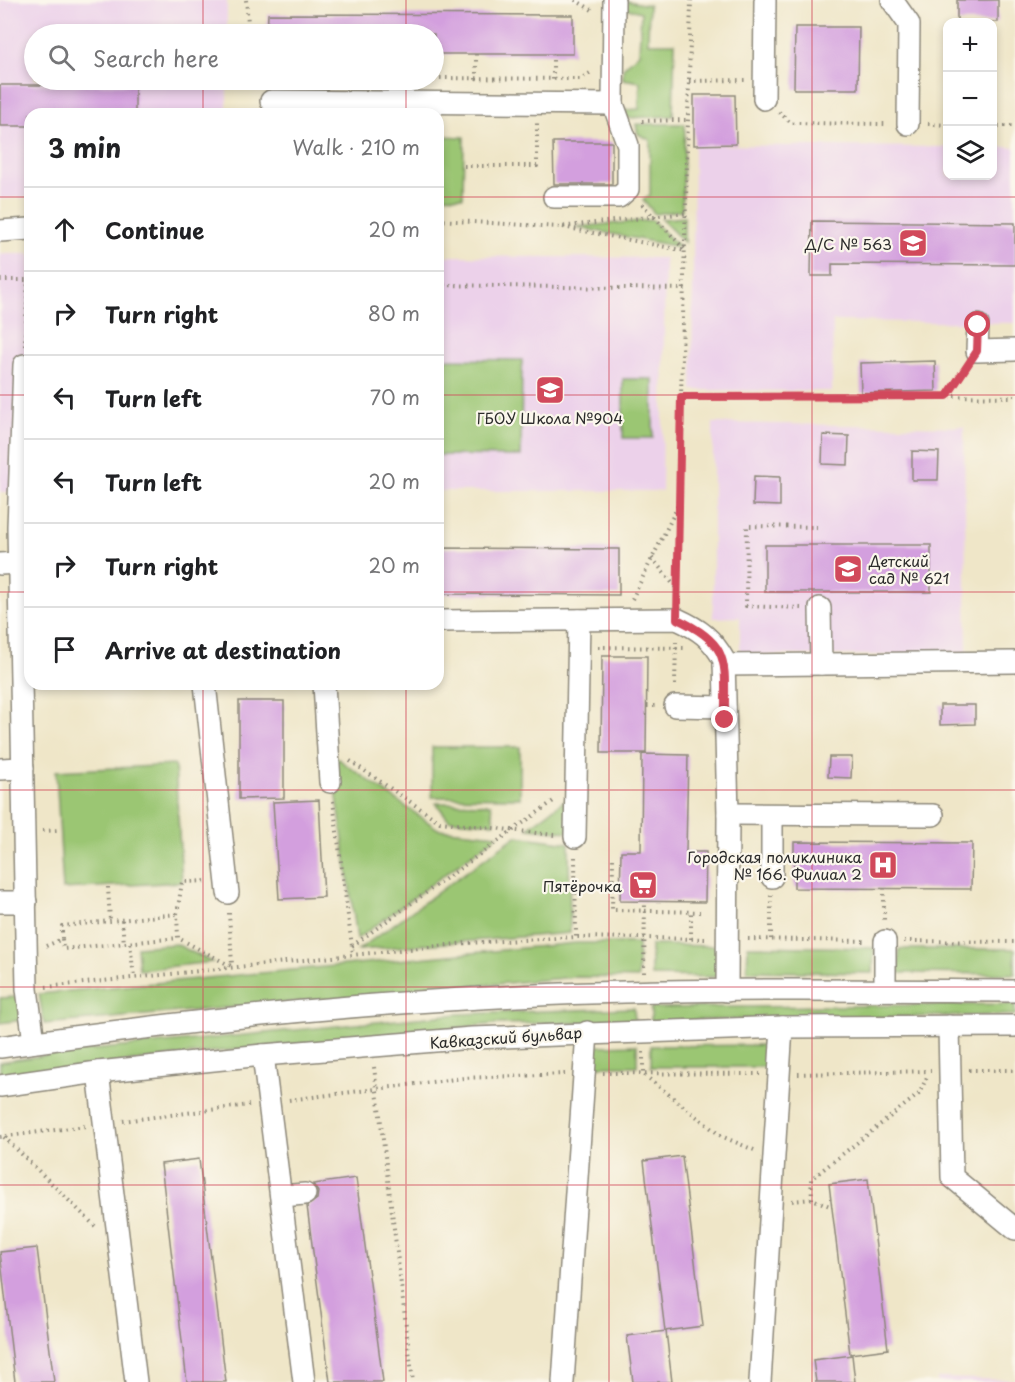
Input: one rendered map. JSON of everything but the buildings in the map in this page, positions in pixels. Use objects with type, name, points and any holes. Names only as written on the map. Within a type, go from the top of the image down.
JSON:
[{"type":"street","points":[[554,197],[619,196],[628,189],[628,145],[616,113],[614,0]]},
{"type":"street","points":[[764,99],[765,0]]},
{"type":"street","points":[[892,0],[909,24],[908,124]]},
{"type":"street","points":[[271,101],[545,104],[616,113]]},
{"type":"street","points":[[0,231],[24,230]]},
{"type":"street","points":[[978,325],[977,351],[1015,350]]},
{"type":"street","points":[[24,365],[9,564],[24,619]]},
{"type":"street","points":[[820,608],[821,664]]},
{"type":"street","points":[[444,621],[677,619],[702,631],[721,656],[725,706],[728,814],[728,991]]},
{"type":"street","points":[[575,837],[579,620]]},
{"type":"street","points":[[721,656],[821,664],[1015,662]]},
{"type":"street","points":[[24,690],[26,902],[38,984],[34,1042]]},
{"type":"street","points":[[205,690],[220,887]]},
{"type":"street","points":[[324,690],[330,782]]},
{"type":"street","points":[[675,706],[725,706]]},
{"type":"street","points":[[0,769],[23,768]]},
{"type":"street","points":[[728,814],[933,815]]},
{"type":"street","points":[[771,876],[772,815]]},
{"type":"street","points":[[0,903],[26,902]]},
{"type":"street","points":[[885,941],[885,990]]},
{"type":"street","points":[[0,1047],[364,1005],[501,997],[728,991],[1015,991]]},
{"type":"street","points":[[949,1026],[939,1071],[952,1177],[1015,1229]]},
{"type":"street","name":"Кавказский бульвар","points":[[0,1086],[98,1072],[263,1055],[472,1038],[587,1032],[782,1027],[1015,1026]]},
{"type":"street","points":[[760,1382],[776,1160],[782,1027]]},
{"type":"street","points":[[563,1382],[587,1032]]},
{"type":"street","points":[[263,1055],[304,1382]]},
{"type":"street","points":[[98,1072],[136,1382]]},
{"type":"street","points":[[281,1196],[306,1194]]},
{"type":"path","points":[[246,0],[248,24]]},
{"type":"path","points":[[575,0],[592,10],[597,20]]},
{"type":"path","points":[[647,706],[675,706],[691,0]]},
{"type":"path","points":[[476,54],[477,103]]},
{"type":"path","points":[[464,166],[537,166],[545,104],[553,79],[553,54]]},
{"type":"path","points":[[444,78],[580,79],[596,67]]},
{"type":"path","points":[[689,81],[746,80],[791,123],[943,125]]},
{"type":"path","points":[[616,113],[689,120]]},
{"type":"path","points":[[997,126],[1015,126]]},
{"type":"path","points":[[628,189],[686,251]]},
{"type":"path","points":[[560,227],[687,213]]},
{"type":"path","points":[[444,220],[560,227],[686,251]]},
{"type":"path","points":[[0,280],[24,280]]},
{"type":"path","points":[[444,285],[686,289]]},
{"type":"path","points":[[947,396],[977,351]]},
{"type":"path","points":[[681,397],[1015,397]]},
{"type":"path","points":[[621,620],[679,502]]},
{"type":"path","points":[[816,527],[747,526],[746,606],[820,608]]},
{"type":"path","points":[[652,558],[677,590]]},
{"type":"path","points":[[578,646],[676,648],[721,656]]},
{"type":"path","points":[[326,744],[440,822],[575,837],[576,938]]},
{"type":"path","points":[[330,782],[353,954]]},
{"type":"path","points":[[352,946],[576,786]]},
{"type":"path","points":[[613,859],[612,910],[700,912]]},
{"type":"path","points":[[771,876],[771,939]]},
{"type":"path","points":[[178,938],[177,914],[182,882],[220,887],[232,966]]},
{"type":"path","points":[[108,887],[110,921]]},
{"type":"path","points":[[884,888],[885,941]]},
{"type":"path","points":[[691,939],[692,912]]},
{"type":"path","points":[[177,914],[62,926],[63,949],[178,938],[232,966]]},
{"type":"path","points":[[122,920],[124,944]]},
{"type":"path","points":[[38,984],[134,977],[467,943],[576,938],[727,939]]},
{"type":"path","points":[[43,948],[62,939]]},
{"type":"path","points":[[130,943],[134,977]]},
{"type":"path","points":[[371,1048],[413,1382]]},
{"type":"path","points":[[2,1137],[464,1078],[585,1073],[781,1075],[1015,1070]]},
{"type":"path","points":[[812,1199],[811,1179],[919,1094],[939,1071]]},
{"type":"path","points":[[643,1074],[721,1136],[776,1160]]},
{"type":"path","points":[[2,1137],[108,1239],[118,1238]]},
{"type":"path","points":[[773,1202],[812,1199],[832,1207]]},
{"type":"shaded area","points":[[0,0],[227,0],[227,24],[24,24],[24,90],[227,90],[227,108],[24,108],[24,197],[0,199]]},
{"type":"shaded area","points":[[694,145],[943,147],[943,180],[997,180],[997,147],[1015,147],[1015,323],[833,321],[832,391],[692,390]]},
{"type":"shaded area","points":[[0,254],[24,254],[24,492],[0,492]]},
{"type":"shaded area","name":"ГБОУ Школа №904","points":[[444,256],[665,258],[662,491],[444,491]]},
{"type":"shaded area","points":[[713,423],[964,427],[967,655],[740,655],[740,617],[713,618]]},
{"type":"shaded area","points":[[937,1378],[1015,1380],[1015,1382],[937,1382]]},
{"type":"green space","points":[[621,0],[649,5],[648,43],[675,43],[673,116],[627,118],[625,110],[639,109],[640,82],[623,79],[623,68],[639,53],[641,12],[620,7]]},
{"type":"green space","points":[[636,124],[685,124],[682,210],[655,214],[643,200],[650,195],[650,140],[638,134]]},
{"type":"green space","points":[[444,136],[464,137],[463,197],[444,196]]},
{"type":"green space","points":[[684,217],[684,242],[661,219]]},
{"type":"green space","points":[[652,220],[679,247],[576,227]]},
{"type":"green space","points":[[444,359],[522,360],[521,456],[444,455]]},
{"type":"green space","points":[[623,379],[653,379],[653,438],[623,438]]},
{"type":"green space","points":[[432,747],[520,747],[520,798],[432,797]]},
{"type":"green space","points":[[331,754],[438,829],[498,835],[357,939]]},
{"type":"green space","points":[[175,765],[182,882],[63,889],[56,771]]},
{"type":"green space","points":[[569,797],[568,832],[528,828]]},
{"type":"green space","points":[[436,803],[491,804],[494,823],[449,820]]},
{"type":"green space","points":[[516,836],[569,843],[570,933],[358,950]]},
{"type":"green space","points":[[576,943],[638,943],[638,978],[575,977],[44,1024],[39,994]]},
{"type":"green space","points":[[176,944],[212,962],[139,970],[137,947]]},
{"type":"green space","points":[[651,945],[719,946],[719,977],[651,976]]},
{"type":"green space","points":[[748,946],[874,948],[873,973],[747,971]]},
{"type":"green space","points":[[899,949],[1015,949],[1015,974],[899,973]]},
{"type":"green space","points":[[18,997],[22,1020],[0,1023],[0,998]]},
{"type":"green space","points":[[1015,1004],[1015,1015],[651,1021],[651,1008]]},
{"type":"green space","points":[[634,1008],[635,1022],[495,1024],[193,1054],[0,1077],[0,1062],[61,1053],[458,1014]]},
{"type":"green space","points":[[637,1045],[637,1066],[593,1066],[593,1051],[599,1046]]},
{"type":"green space","points":[[770,1045],[773,1067],[651,1067],[651,1046]]},
{"type":"place","name":"Д/C № 563","points":[[913,243]]},
{"type":"place","name":"ГБОУ Школа №904","points":[[550,390]]},
{"type":"place","name":"Детский сад № 621","points":[[848,569]]},
{"type":"place","name":"Городская поликлиника № 166. Филиал 2","points":[[883,865]]},
{"type":"place","name":"Пятёрочка","points":[[643,885]]},
{"type":"route","points":[[725,720],[724,660],[702,631],[677,619],[681,397],[947,396],[977,351],[978,325]]}]
